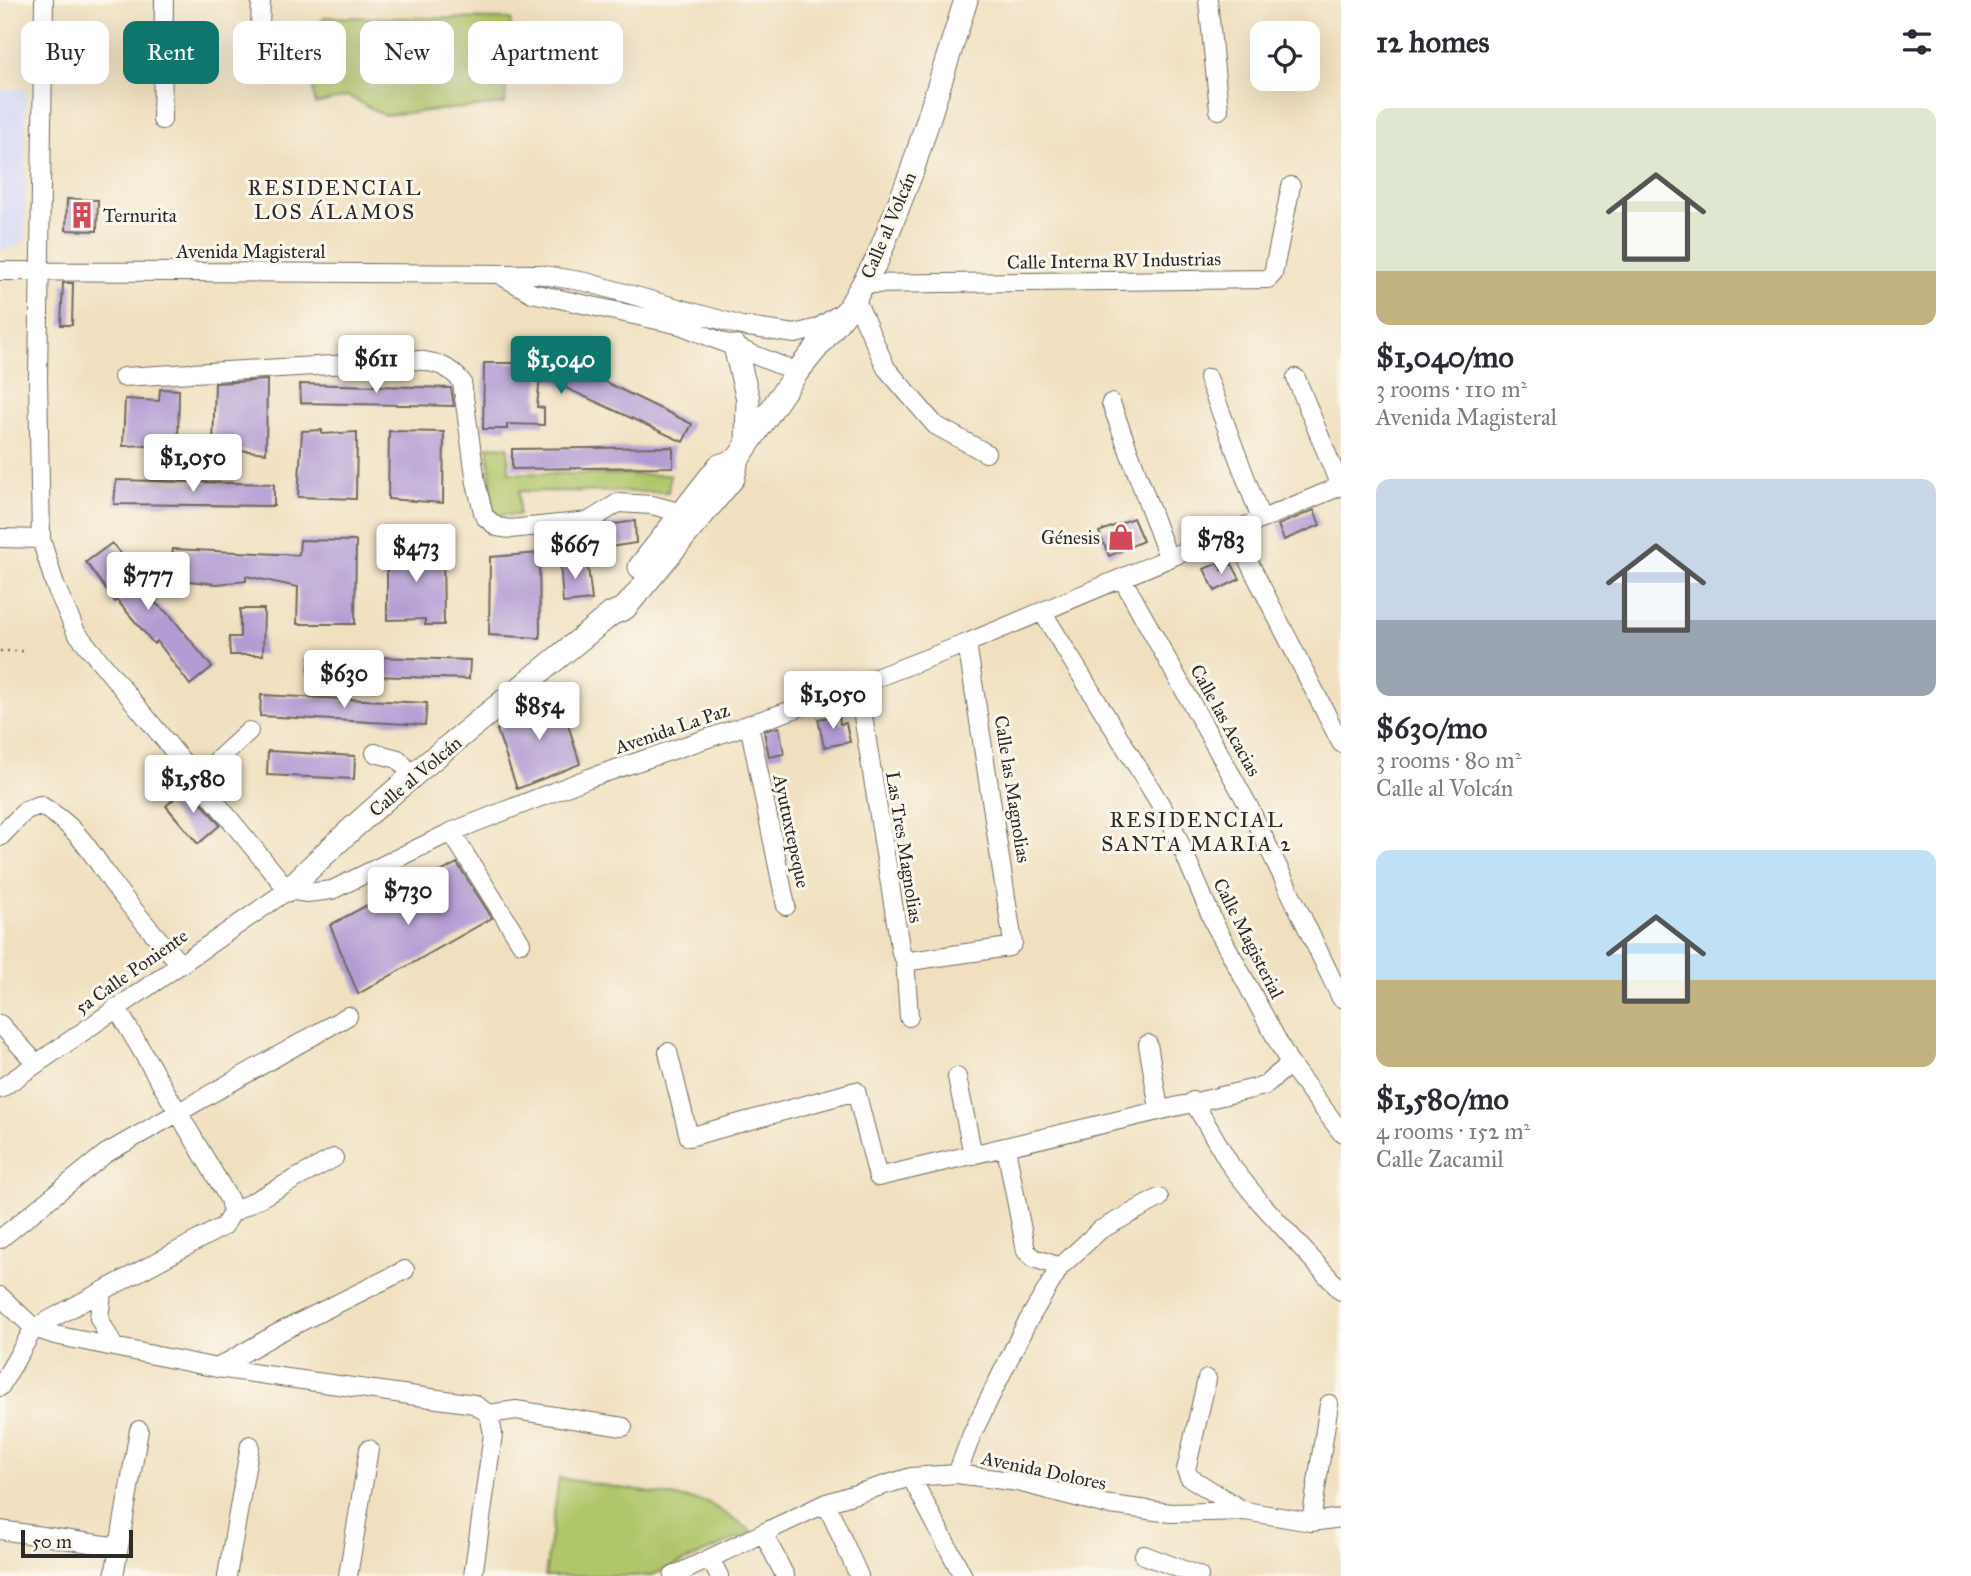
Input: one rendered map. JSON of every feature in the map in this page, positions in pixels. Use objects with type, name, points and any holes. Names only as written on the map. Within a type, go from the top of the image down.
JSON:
[{"type":"main road","name":"Calle al Volcán","points":[[288,890],[331,847],[414,777],[611,614],[625,608],[733,478],[742,453],[797,372],[856,297],[877,260],[912,171],[966,0]]},
{"type":"main road","points":[[739,337],[748,399],[742,453]]},
{"type":"main road","name":"Calle al Volcán","points":[[611,614],[615,599],[719,466],[742,453]]},
{"type":"street","points":[[44,0],[38,271],[41,538],[55,585],[76,632],[288,890]]},
{"type":"street","points":[[162,120],[164,0]]},
{"type":"street","points":[[260,21],[261,0]]},
{"type":"street","points":[[1208,0],[1219,110]]},
{"type":"street","name":"Calle Interna RV Industrias","points":[[856,297],[1268,279],[1273,274],[1290,186]]},
{"type":"street","name":"Avenida Magisteral","points":[[0,271],[367,272],[502,276],[532,293],[739,337],[807,332],[856,297]]},
{"type":"street","points":[[856,297],[886,368],[935,425],[986,453]]},
{"type":"street","name":"Avenida Magisteral","points":[[739,337],[797,372]]},
{"type":"street","points":[[123,377],[418,360],[440,364],[451,369],[462,382],[476,483],[484,516],[496,527],[510,529],[589,521],[618,503],[653,505],[682,513]]},
{"type":"street","points":[[1208,378],[1261,519]]},
{"type":"street","points":[[1296,378],[1340,486]]},
{"type":"street","points":[[1111,403],[1168,557]]},
{"type":"street","name":"Avenida La Paz","points":[[288,890],[332,890],[451,832],[589,778],[749,724],[967,643],[1123,580],[1168,557],[1340,486]]},
{"type":"street","points":[[1233,531],[1341,743]]},
{"type":"street","points":[[0,538],[41,538]]},
{"type":"street","name":"Calle las Acacias","points":[[1123,580],[1242,793],[1341,998]]},
{"type":"street","name":"Calle Magisterial","points":[[1043,613],[1170,820],[1214,923],[1290,1065],[1341,1132]]},
{"type":"street","name":"Calle las Magnolias","points":[[905,959],[910,961],[1009,947],[1013,943],[967,643]]},
{"type":"street","name":"Las Tres Magnolias","points":[[858,685],[901,953],[905,959],[909,1017]]},
{"type":"street","name":"Ayutuxtepeque","points":[[749,724],[786,905]]},
{"type":"street","points":[[197,779],[249,731]]},
{"type":"street","points":[[376,753],[398,759],[414,777]]},
{"type":"street","points":[[0,837],[26,810],[40,805],[55,814],[80,835],[116,887],[179,963]]},
{"type":"street","points":[[451,832],[521,943]]},
{"type":"street","name":"5a Calle Poniente","points":[[0,1089],[35,1062],[288,890]]},
{"type":"street","points":[[116,1007],[229,1199],[232,1213]]},
{"type":"street","points":[[0,1239],[105,1154],[348,1016]]},
{"type":"street","points":[[0,1024],[35,1062]]},
{"type":"street","points":[[1148,1044],[1159,1110]]},
{"type":"street","points":[[668,1052],[689,1137],[856,1091],[877,1177],[1264,1086],[1290,1065]]},
{"type":"street","points":[[957,1077],[974,1155]]},
{"type":"street","points":[[1193,1101],[1231,1166],[1341,1291]]},
{"type":"street","points":[[1006,1148],[1026,1251],[1034,1258],[1060,1267]]},
{"type":"street","points":[[0,1387],[34,1328],[102,1294],[224,1226],[232,1213],[334,1158]]},
{"type":"street","points":[[957,1474],[972,1434],[1025,1326],[1060,1267],[1100,1230],[1159,1198]]},
{"type":"street","points":[[217,1368],[405,1270]]},
{"type":"street","points":[[102,1294],[99,1318],[113,1345]]},
{"type":"street","points":[[0,1296],[34,1328],[217,1368],[474,1404],[489,1414],[516,1410],[623,1427]]},
{"type":"street","points":[[1207,1379],[1186,1470],[1189,1477],[1245,1511]]},
{"type":"street","points":[[1311,1522],[1329,1404]]},
{"type":"street","points":[[473,1576],[493,1434],[489,1414]]},
{"type":"street","points":[[114,1576],[139,1430]]},
{"type":"street","points":[[227,1576],[250,1445]]},
{"type":"street","points":[[348,1576],[369,1449]]},
{"type":"street","name":"Avenida Dolores","points":[[673,1576],[715,1568],[764,1534],[826,1503],[911,1477],[957,1474],[1018,1482],[1103,1504],[1157,1511],[1245,1511],[1311,1522],[1341,1518]]},
{"type":"street","points":[[911,1477],[962,1576]]},
{"type":"street","points":[[826,1503],[859,1576]]},
{"type":"street","points":[[0,1530],[119,1547]]},
{"type":"street","points":[[764,1534],[785,1576]]},
{"type":"street","points":[[1144,1555],[1199,1576]]},
{"type":"path","points":[[0,651],[26,651]]},
{"type":"shaded area","points":[[26,89],[25,237],[17,247],[0,251],[0,90]]},
{"type":"green space","points":[[326,17],[511,19],[468,21],[468,84],[506,84],[505,104],[384,115],[348,96],[315,104],[313,84],[346,84],[346,21],[321,21]]},
{"type":"green space","points":[[488,446],[508,447],[509,473],[670,475],[668,492],[519,491],[519,515],[493,515]]},
{"type":"green space","points":[[559,1478],[707,1502],[753,1532],[650,1576],[545,1576]]},
{"type":"building","name":"Ternurita","points":[[67,199],[98,200],[97,231],[66,230]]},
{"type":"building","points":[[63,283],[73,283],[72,325],[61,325]]},
{"type":"building","points":[[516,360],[560,360],[692,424],[683,442],[540,376],[537,407],[544,408],[544,425],[507,424],[507,429],[483,429],[484,363],[516,363]]},
{"type":"building","points":[[267,380],[266,453],[213,447],[215,383]]},
{"type":"building","points":[[300,384],[451,388],[454,406],[301,403]]},
{"type":"building","points":[[160,389],[179,390],[178,444],[123,446],[125,399],[159,401]]},
{"type":"building","points":[[322,430],[322,434],[357,432],[356,499],[298,497],[302,431]]},
{"type":"building","points":[[389,431],[444,432],[443,503],[388,499]]},
{"type":"building","points":[[673,447],[673,467],[512,469],[512,449]]},
{"type":"building","points":[[116,480],[274,484],[274,506],[114,504]]},
{"type":"building","points":[[1314,510],[1320,525],[1284,540],[1278,525]]},
{"type":"building","name":"Génesis","points":[[1133,518],[1143,541],[1109,556],[1099,532]]},
{"type":"building","points":[[635,521],[636,543],[603,548],[602,526]]},
{"type":"building","points":[[300,540],[356,541],[355,624],[297,624],[298,587],[246,576],[246,581],[217,584],[170,579],[173,549],[299,555]]},
{"type":"building","points":[[112,543],[134,569],[145,590],[149,587],[158,599],[154,602],[171,616],[212,667],[190,685],[157,641],[154,644],[117,600],[115,602],[86,562]]},
{"type":"building","points":[[387,545],[443,547],[444,625],[425,625],[425,619],[387,620]]},
{"type":"building","points":[[539,553],[540,638],[489,635],[490,557]]},
{"type":"building","points":[[587,559],[592,600],[563,603],[560,561]]},
{"type":"building","points":[[1218,563],[1222,570],[1232,564],[1240,579],[1215,591],[1204,569]]},
{"type":"building","points":[[240,609],[264,609],[263,655],[230,655],[229,637],[240,637]]},
{"type":"building","points":[[310,655],[470,660],[469,679],[308,674]]},
{"type":"building","points":[[557,688],[580,764],[517,789],[497,730]]},
{"type":"building","points":[[261,695],[427,703],[425,725],[260,716]]},
{"type":"building","points":[[839,715],[840,724],[846,723],[850,742],[824,747],[818,719]]},
{"type":"building","points":[[779,727],[784,754],[769,757],[764,731]]},
{"type":"building","points":[[268,751],[355,756],[354,779],[267,775]]},
{"type":"building","points":[[188,786],[220,825],[198,844],[166,806]]},
{"type":"building","points":[[457,863],[492,918],[358,994],[330,925],[371,903],[375,909]]},
{"type":"place","name":"Ternurita","points":[[82,215]]},
{"type":"place","name":"Génesis","points":[[1121,537]]},
{"type":"district","name":"RESIDENCIAL LOS ÁLAMOS","points":[[335,200]]},
{"type":"district","name":"RESIDENCIAL SANTA MARIA 2","points":[[1197,832]]}]
